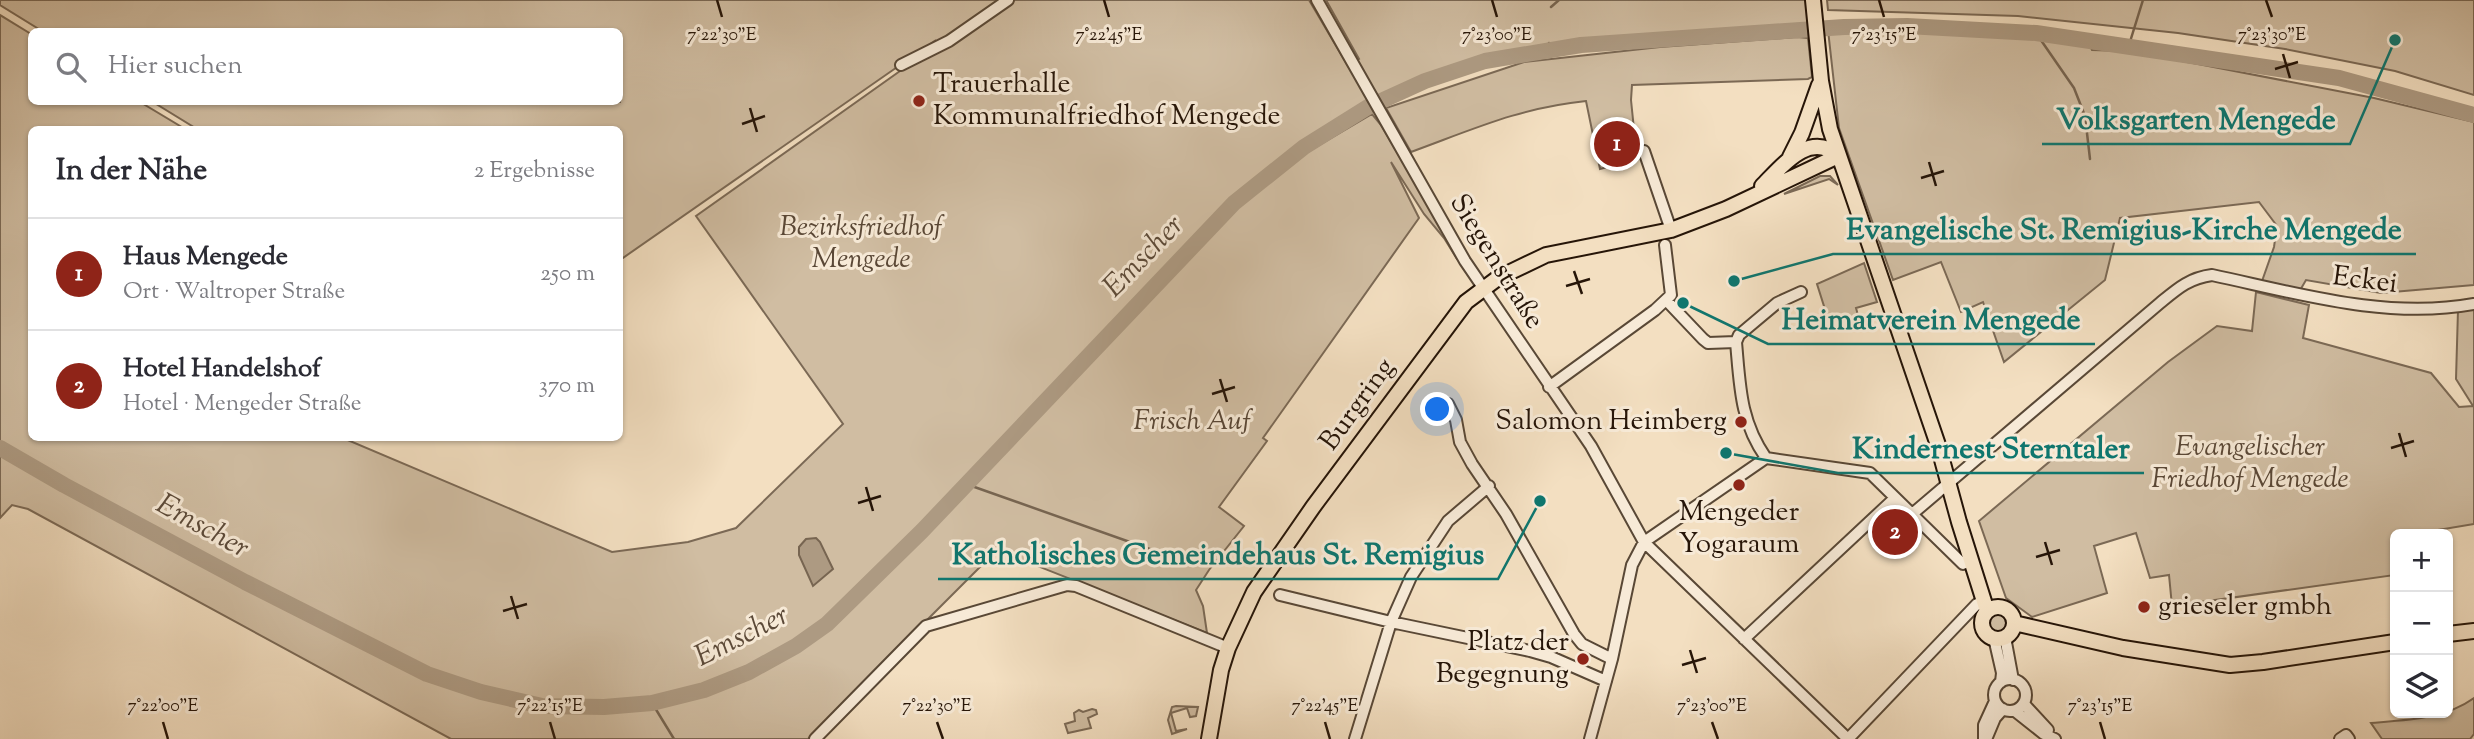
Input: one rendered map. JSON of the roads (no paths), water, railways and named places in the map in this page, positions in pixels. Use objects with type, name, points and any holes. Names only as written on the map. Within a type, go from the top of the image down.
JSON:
[{"type":"main road","points":[[1813,2],[1829,129],[1904,341],[1948,481],[1969,567],[1986,607],[1982,619],[1983,628],[1988,635],[1999,637],[2011,631],[2014,623],[2008,611],[1986,607]]},
{"type":"main road","points":[[1788,161],[1802,133],[1821,81]]},
{"type":"main road","points":[[1752,195],[1788,161],[1810,147],[1828,149],[1838,156]]},
{"type":"main road","points":[[1752,195],[1838,156]]},
{"type":"main road","name":"Burgring","points":[[1209,739],[1216,693],[1228,648],[1254,592],[1453,317],[1483,287],[1546,255],[1671,230],[1717,213],[1752,195]]},
{"type":"main road","points":[[2014,623],[2123,648],[2230,665],[2390,643]]},
{"type":"main road","points":[[2453,633],[2474,631]]},
{"type":"street","points":[[901,65],[949,41],[1008,0]]},
{"type":"street","name":"Siegenstraße","points":[[1317,0],[1443,224],[1598,458],[1644,542],[1848,739]]},
{"type":"street","points":[[1644,151],[1671,230]]},
{"type":"street","points":[[1665,245],[1669,298],[1703,340],[1736,342]]},
{"type":"street","name":"Eckei","points":[[1911,514],[2183,283],[2192,279],[2212,275],[2338,302],[2408,309],[2436,309],[2474,304]]},
{"type":"street","points":[[1766,458],[1752,438],[1745,421],[1736,342],[1739,335],[1777,303],[1801,292]]},
{"type":"street","points":[[1549,387],[1669,298]]},
{"type":"street","points":[[1448,404],[1456,420],[1460,442],[1472,464],[1489,486],[1574,634],[1582,644],[1612,659]]},
{"type":"street","points":[[1590,739],[1612,659],[1632,565],[1644,542],[1766,458],[1864,471],[1880,481],[1911,514],[1969,567]]},
{"type":"street","points":[[1355,739],[1391,622],[1411,577],[1448,521],[1489,486]]},
{"type":"street","points":[[1744,639],[1895,498]]},
{"type":"street","points":[[815,739],[926,626],[1067,584],[1228,648]]},
{"type":"street","points":[[1280,595],[1530,651],[1551,657],[1606,681]]},
{"type":"street","points":[[1848,739],[1986,607]]},
{"type":"street","points":[[1985,739],[1984,725],[2026,695],[2024,687],[2007,681],[2002,673],[1999,637]]},
{"type":"street","points":[[2007,681],[1996,689],[2009,706],[2054,738]]},
{"type":"street","points":[[2340,739],[2346,735],[2348,739]]},
{"type":"waterway","points":[[1551,7],[1559,0]]},
{"type":"waterway","points":[[2129,45],[2143,0]]},
{"type":"waterway","name":"Emscher","points":[[0,448],[245,582],[427,674],[481,692],[542,706],[604,707],[652,703],[704,690],[749,672],[796,646],[827,624],[922,531],[1234,203],[1304,147],[1368,107],[1425,81],[1485,61],[1581,45],[1844,27],[1907,26],[2036,33],[2339,78],[2474,115]]},
{"type":"waterway","points":[[2036,33],[2074,88],[2085,116],[2090,159]]},
{"type":"waterway","points":[[1549,43],[1549,49]]},
{"type":"waterway","points":[[966,484],[1161,553]]},
{"type":"waterway","points":[[652,703],[674,739]]},
{"type":"place","name":"Volksgarten Mengede","points":[[2395,40]]},
{"type":"place","name":"Trauerhalle Kommunalfriedhof Mengede","points":[[919,101]]},
{"type":"place","name":"Haus Mengede","points":[[1617,144]]},
{"type":"place","name":"Evangelische St. Remigius-Kirche Mengede","points":[[1734,281]]},
{"type":"place","name":"Heimatverein Mengede","points":[[1683,303]]},
{"type":"place","name":"Salomon Heimberg","points":[[1741,422]]},
{"type":"place","name":"Kindernest Sterntaler","points":[[1726,453]]},
{"type":"place","name":"Mengeder Yogaraum","points":[[1739,485]]},
{"type":"place","name":"Katholisches Gemeindehaus St. Remigius","points":[[1540,501]]},
{"type":"place","name":"Hotel Handelshof","points":[[1895,532]]},
{"type":"place","name":"grieseler gmbh","points":[[2144,607]]},
{"type":"place","name":"Platz der Begegnung","points":[[1583,659]]},
{"type":"park label","name":"Bezirksfriedhof Mengede","points":[[861,244]]},
{"type":"park label","name":"Frisch Auf","points":[[1192,422]]},
{"type":"park label","name":"Evangelischer Friedhof Mengede","points":[[2250,464]]}]
